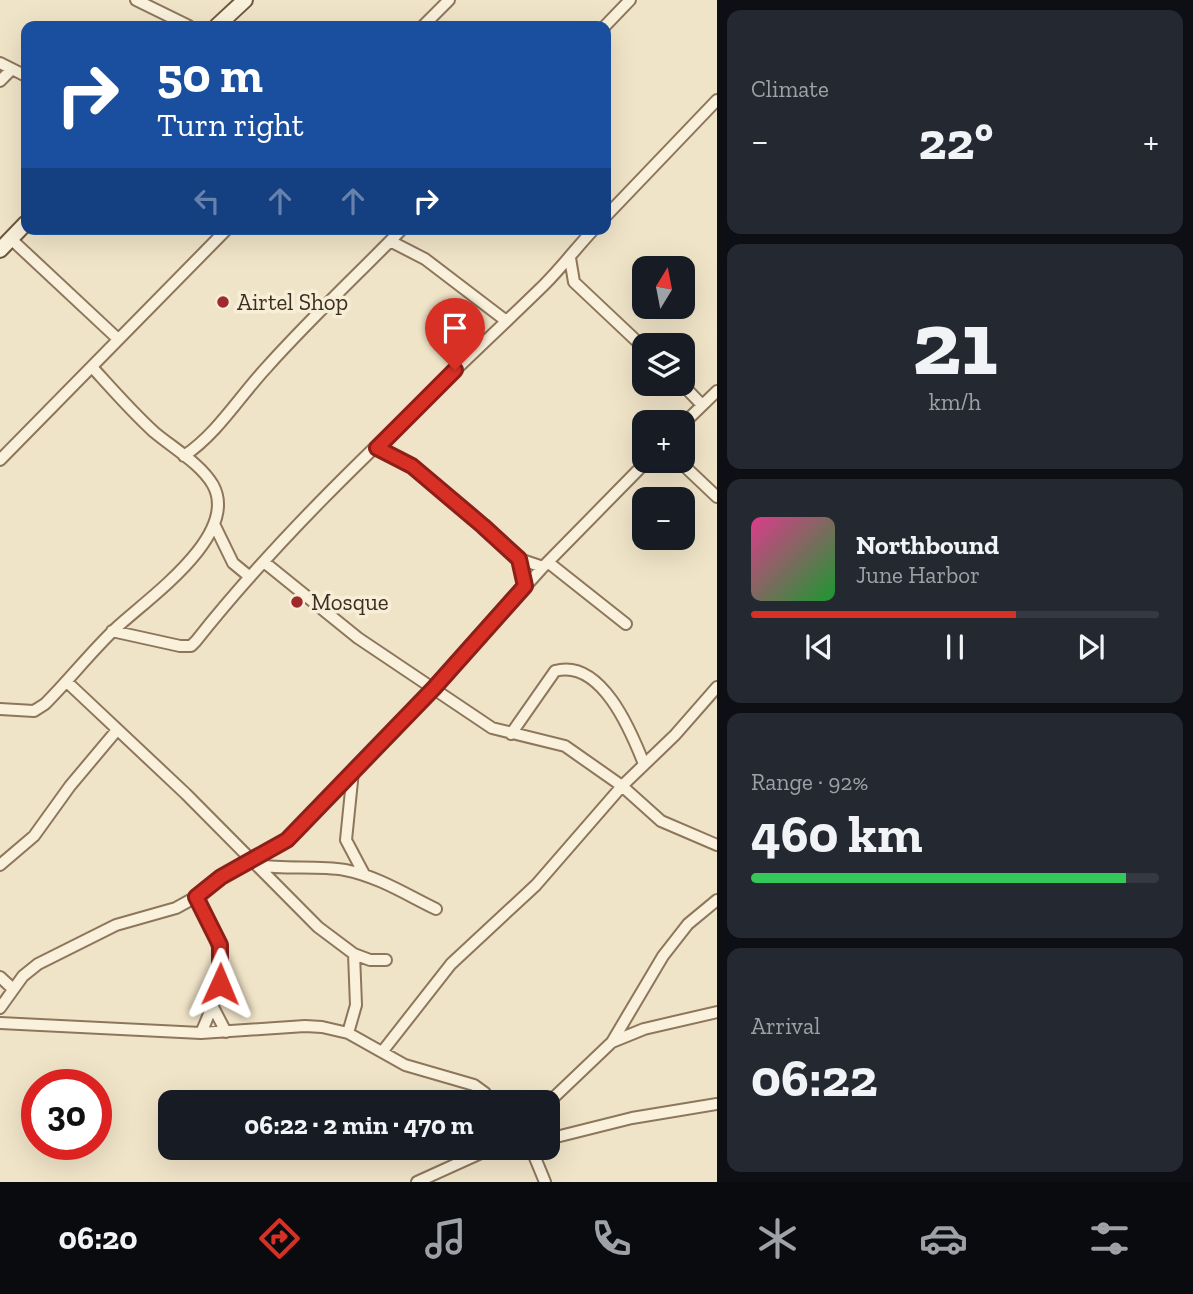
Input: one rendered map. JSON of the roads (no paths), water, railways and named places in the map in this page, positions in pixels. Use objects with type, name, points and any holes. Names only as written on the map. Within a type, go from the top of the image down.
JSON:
[{"type":"street","points":[[136,0],[179,21]]},
{"type":"street","points":[[428,21],[449,0]]},
{"type":"street","points":[[610,21],[629,0]]},
{"type":"street","points":[[223,21],[244,3]]},
{"type":"street","points":[[0,63],[21,74]]},
{"type":"street","points":[[0,81],[12,69]]},
{"type":"street","points":[[611,211],[717,100]]},
{"type":"street","points":[[0,250],[21,228]]},
{"type":"street","points":[[0,460],[221,235]]},
{"type":"street","points":[[184,456],[212,434],[265,369],[328,301],[396,235]]},
{"type":"street","points":[[113,631],[191,646],[264,562],[505,320],[546,283],[570,258],[585,235]]},
{"type":"street","points":[[11,239],[118,339]]},
{"type":"street","points":[[390,241],[425,259],[505,320]]},
{"type":"street","points":[[570,258],[574,282],[632,337]]},
{"type":"street","points":[[546,283],[574,282]]},
{"type":"street","points":[[0,709],[34,711],[67,682],[113,631],[193,558],[214,524],[217,500],[215,488],[184,456],[152,431],[92,367]]},
{"type":"street","points":[[695,412],[717,391]]},
{"type":"street","points":[[693,396],[702,405]]},
{"type":"street","points":[[377,448],[412,466],[519,559],[546,565],[626,624]]},
{"type":"street","points":[[0,1008],[30,970],[64,950],[116,925],[154,917],[196,897],[221,877],[255,863],[287,840],[434,688],[525,586],[635,473]]},
{"type":"street","points":[[692,473],[717,497]]},
{"type":"street","points":[[214,524],[233,563],[250,577]]},
{"type":"street","points":[[519,559],[525,586]]},
{"type":"street","points":[[264,562],[358,638],[492,728],[565,746],[622,786],[661,821],[717,845]]},
{"type":"street","points":[[511,734],[555,671],[565,668],[577,671],[594,681],[613,702],[628,723],[644,764]]},
{"type":"street","points":[[67,682],[318,927],[354,954],[370,960],[386,960]]},
{"type":"street","points":[[382,1052],[451,964],[536,885],[622,786],[675,736],[717,687]]},
{"type":"street","points":[[0,865],[33,836],[117,730]]},
{"type":"street","points":[[353,771],[346,840],[364,874]]},
{"type":"street","points":[[255,863],[286,869],[325,868],[364,874],[436,909]]},
{"type":"street","points":[[196,897],[220,945],[220,984],[201,1033]]},
{"type":"street","points":[[560,1091],[611,1042],[663,956],[688,925],[717,900]]},
{"type":"street","points":[[348,1033],[356,1006],[354,954]]},
{"type":"street","points":[[0,977],[13,989]]},
{"type":"street","points":[[213,1007],[226,1032]]},
{"type":"street","points":[[611,1042],[644,1029],[717,1012]]},
{"type":"street","points":[[0,1023],[201,1033],[305,1026],[348,1033],[405,1065],[474,1085],[481,1090]]},
{"type":"street","points":[[560,1136],[632,1118],[717,1104]]},
{"type":"street","points":[[416,1182],[465,1160]]},
{"type":"street","points":[[536,1160],[545,1182]]},
{"type":"place","name":"Airtel Shop","points":[[223,302]]},
{"type":"place","name":"Mosque","points":[[297,602]]}]
